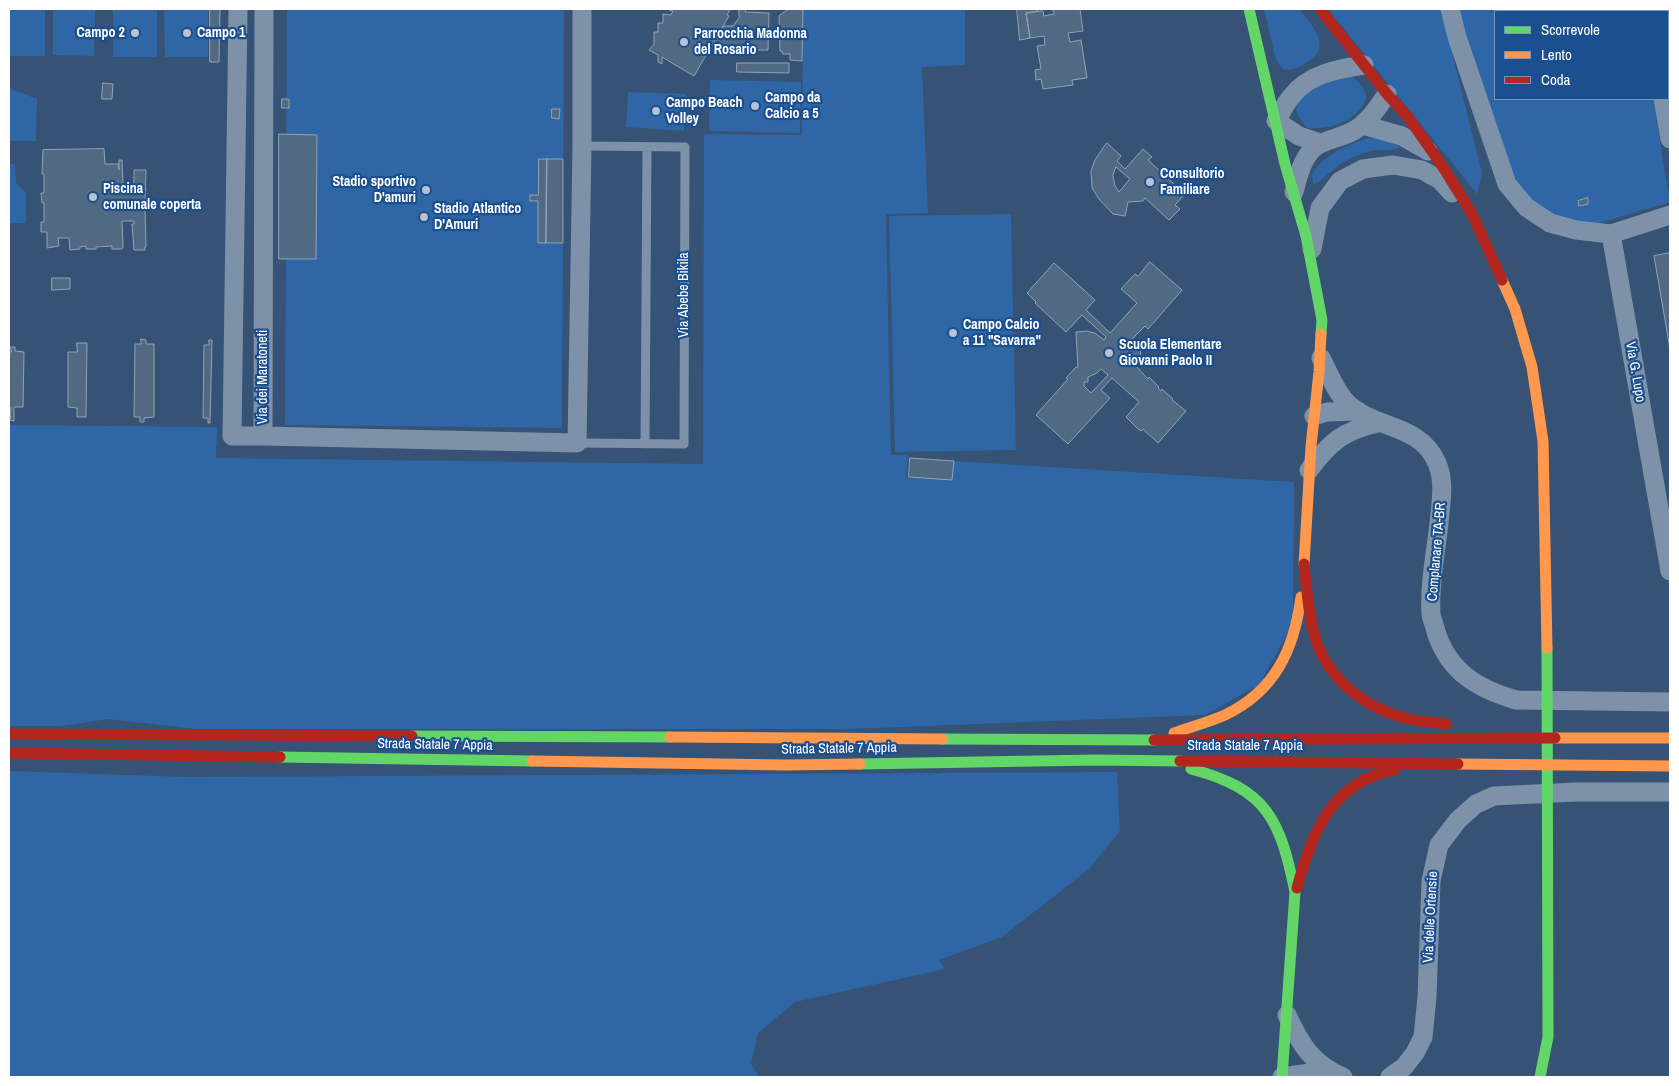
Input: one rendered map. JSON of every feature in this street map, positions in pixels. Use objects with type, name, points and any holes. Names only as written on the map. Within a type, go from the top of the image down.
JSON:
[{"type":"main road","points":[[1155,740],[1231,712],[1258,694],[1282,665],[1292,644],[1300,618],[1322,320],[1310,258],[1265,82],[1249,9]]},
{"type":"main road","points":[[1320,9],[1387,94],[1408,117],[1472,214],[1515,309],[1532,367],[1543,441],[1546,593],[1548,1038],[1540,1077]]},
{"type":"main road","points":[[1304,564],[1310,613],[1319,650],[1333,676],[1356,695],[1376,708],[1406,719],[1460,726],[1522,738]]},
{"type":"main road","name":"Strada Statale 7 Appia","points":[[9,734],[1155,740],[1670,738]]},
{"type":"main road","name":"Strada Statale 7 Appia","points":[[9,754],[785,765],[1095,760],[1670,766]]},
{"type":"main road","points":[[1095,760],[1131,767],[1191,769],[1210,772],[1240,786],[1261,804],[1277,826],[1289,859],[1295,892]]},
{"type":"main road","points":[[1283,1077],[1295,892],[1310,845],[1328,811],[1352,785],[1381,771],[1449,767],[1474,763]]},
{"type":"street","name":"Via dei Maratoneti","points":[[238,9],[232,436],[263,436],[264,9]]},
{"type":"street","points":[[577,443],[582,146],[582,9]]},
{"type":"street","points":[[1450,9],[1457,37],[1507,184],[1526,207],[1550,223],[1576,230],[1611,234],[1670,215]]},
{"type":"street","points":[[1320,144],[1299,136],[1276,121],[1292,96],[1311,80],[1328,71],[1364,64]]},
{"type":"street","points":[[1294,192],[1300,169],[1311,152],[1320,144],[1338,139],[1363,125],[1387,94]]},
{"type":"street","points":[[1662,100],[1670,139]]},
{"type":"street","points":[[1363,125],[1402,136],[1433,153]]},
{"type":"street","points":[[236,128],[264,129]]},
{"type":"street","points":[[1310,258],[1320,208],[1340,181],[1363,168],[1394,164],[1422,170],[1440,180],[1472,214]]},
{"type":"street","name":"Via G. Lupo","points":[[1611,234],[1670,571]]},
{"type":"street","points":[[234,265],[263,266]]},
{"type":"street","points":[[1320,357],[1338,392],[1348,404],[1355,420]]},
{"type":"street","points":[[1314,416],[1323,423],[1333,427],[1355,420]]},
{"type":"street","points":[[1310,470],[1355,420]]},
{"type":"street","name":"Complanare TA-BR","points":[[1355,420],[1377,422],[1396,427],[1415,437],[1427,447],[1437,463],[1443,486],[1431,615],[1438,638],[1449,660],[1471,681],[1492,693],[1516,700],[1670,702]]},
{"type":"street","name":"Via Abebe Bikila","points":[[263,436],[577,443]]},
{"type":"street","name":"Via delle Ortensie","points":[[1390,1077],[1404,1067],[1416,1053],[1424,1037],[1431,881],[1439,845],[1458,820],[1476,804],[1494,796],[1576,792],[1670,792]]},
{"type":"street","points":[[1287,1014],[1298,1039],[1313,1059],[1340,1076]]},
{"type":"street","points":[[1283,1077],[1310,1073],[1340,1076]]},
{"type":"lane","name":"Via Abebe Bikila","points":[[577,443],[684,444],[685,147],[582,146]]},
{"type":"lane","points":[[646,444],[647,147]]},
{"type":"shaded area","points":[[9,9],[45,9],[45,56],[9,56]]},
{"type":"shaded area","points":[[53,9],[95,9],[94,56],[53,55]]},
{"type":"shaded area","name":"Campo 2","points":[[113,9],[157,9],[157,57],[113,57]]},
{"type":"shaded area","name":"Campo 1","points":[[164,9],[208,9],[208,57],[165,57]]},
{"type":"shaded area","name":"Stadio Atlantico D'Amuri","points":[[287,9],[564,9],[562,428],[285,425]]},
{"type":"shaded area","points":[[803,9],[965,9],[965,65],[922,67],[928,213],[886,214],[891,455],[908,455],[906,477],[952,480],[954,461],[1294,482],[1293,624],[1259,685],[1205,715],[850,729],[196,729],[108,719],[62,726],[9,726],[9,425],[217,427],[216,458],[703,464],[704,134],[802,135]]},
{"type":"shaded area","points":[[1264,9],[1299,9],[1318,35],[1320,42],[1316,55],[1300,66],[1284,70],[1276,60]]},
{"type":"shaded area","points":[[1328,9],[1441,9],[1482,173],[1477,194]]},
{"type":"shaded area","points":[[1450,9],[1638,9],[1494,10],[1494,100],[1653,100],[1670,202],[1576,230],[1526,207]]},
{"type":"shaded area","points":[[1353,76],[1361,85],[1366,96],[1362,107],[1357,113],[1338,124],[1323,128],[1308,128],[1297,112],[1296,107],[1301,98],[1326,80]]},
{"type":"shaded area","name":"Campo da Calcio a 5","points":[[710,80],[801,82],[800,133],[709,131]]},
{"type":"shaded area","points":[[9,88],[37,99],[36,141],[9,141]]},
{"type":"shaded area","name":"Campo Beach Volley","points":[[628,92],[686,94],[684,131],[626,127]]},
{"type":"shaded area","points":[[1367,138],[1383,138],[1398,144],[1399,148],[1371,151],[1356,156],[1342,163],[1313,184],[1312,174],[1323,161],[1344,148]]},
{"type":"shaded area","points":[[9,164],[15,164],[16,183],[26,193],[26,223],[9,223]]},
{"type":"shaded area","name":"Campo Calcio a 11 \"Savarra\"","points":[[1011,214],[1016,450],[895,452],[889,216]]},
{"type":"shaded area","points":[[9,771],[188,777],[1117,772],[1120,831],[1089,869],[1002,937],[939,960],[945,969],[795,1002],[758,1033],[751,1064],[759,1077],[9,1077]]},
{"type":"building","points":[[210,9],[220,9],[219,62],[210,62]]},
{"type":"building","name":"Parrocchia Madonna del Rosario","points":[[669,9],[730,10],[727,15],[729,16],[694,76],[662,57],[662,64],[658,62],[658,55],[649,50],[654,44],[654,32],[658,32],[658,23],[663,23],[663,14],[671,15],[673,11]]},
{"type":"building","points":[[739,9],[746,9],[745,12],[769,13],[768,50],[738,50],[738,47],[712,45],[723,26],[733,26],[739,18]]},
{"type":"building","points":[[789,9],[803,9],[802,61],[790,60],[790,54],[783,54],[780,51],[779,16]]},
{"type":"building","points":[[1017,9],[1038,9],[1038,11],[1026,13],[1030,38],[1020,40]]},
{"type":"building","points":[[1053,9],[1080,9],[1083,31],[1068,33],[1070,42],[1081,40],[1087,78],[1072,80],[1073,85],[1043,89],[1041,79],[1036,80],[1035,70],[1041,69],[1037,46],[1045,45],[1044,36],[1030,38],[1026,13],[1043,11],[1044,16],[1054,14]]},
{"type":"building","points":[[737,63],[789,63],[789,73],[737,72]]},
{"type":"building","points":[[103,83],[113,84],[112,99],[102,99]]},
{"type":"building","points":[[282,99],[289,99],[289,108],[282,108]]},
{"type":"building","points":[[552,109],[560,109],[559,119],[552,118]]},
{"type":"building","points":[[279,134],[317,135],[316,259],[279,259]]},
{"type":"building","name":"Consultorio Familiare","points":[[1107,143],[1121,156],[1117,161],[1125,169],[1143,149],[1152,157],[1148,160],[1185,194],[1175,205],[1180,209],[1169,220],[1145,198],[1143,201],[1128,202],[1125,216],[1113,214],[1092,188],[1091,171],[1095,160]],"holes":[[[1116,167],[1130,179],[1119,192],[1115,186],[1113,176]]]},
{"type":"building","name":"Piscina comunale coperta","points":[[104,149],[105,164],[118,164],[119,170],[119,160],[122,160],[123,185],[134,184],[134,170],[146,170],[145,201],[149,204],[145,208],[145,250],[134,250],[132,224],[134,224],[134,221],[122,221],[122,249],[112,249],[112,246],[86,249],[86,246],[70,250],[69,238],[58,238],[59,246],[47,248],[47,232],[41,232],[41,222],[44,222],[44,203],[42,203],[41,193],[44,193],[44,174],[42,174],[43,150]]},
{"type":"building","points":[[539,159],[547,159],[546,243],[538,243],[538,201],[530,201],[530,195],[538,195]]},
{"type":"building","points":[[547,159],[563,159],[563,243],[546,243]]},
{"type":"building","points":[[1588,198],[1588,204],[1579,206],[1578,201]]},
{"type":"building","points":[[1670,253],[1670,349],[1654,256]]},
{"type":"building","name":"Scuola Elementare Giovanni Paolo II","points":[[1150,262],[1182,290],[1148,329],[1145,326],[1132,339],[1133,344],[1140,344],[1141,364],[1136,363],[1136,366],[1161,391],[1162,389],[1186,411],[1158,443],[1143,429],[1141,431],[1138,429],[1126,417],[1139,402],[1112,378],[1101,390],[1110,398],[1068,444],[1036,415],[1068,379],[1066,378],[1078,367],[1076,332],[1087,331],[1095,333],[1104,340],[1106,337],[1082,315],[1066,332],[1027,293],[1054,263],[1095,300],[1086,310],[1110,333],[1137,303],[1121,289],[1135,274],[1138,276]],"holes":[[[1101,369],[1108,375],[1091,393],[1084,386],[1084,382],[1088,382],[1088,377]]]},
{"type":"building","points":[[52,278],[70,278],[70,289],[52,290]]},
{"type":"building","points":[[141,339],[146,340],[146,344],[154,344],[154,417],[144,418],[144,422],[140,422],[140,417],[134,417],[135,344],[141,344]]},
{"type":"building","points":[[209,340],[212,340],[210,423],[208,423],[208,418],[203,418],[204,345],[209,345]]},
{"type":"building","points":[[77,343],[87,343],[86,417],[77,417],[77,408],[68,407],[68,352],[77,352]]},
{"type":"building","points":[[11,347],[15,347],[15,351],[24,352],[23,407],[14,407],[14,421],[10,420],[11,407],[9,407],[9,352],[11,352]]},
{"type":"building","points":[[910,458],[954,461],[952,480],[909,477]]},
{"type":"traffic: fast","points":[[1249,9],[1285,164],[1306,236],[1322,320],[1321,334]]},
{"type":"traffic: fast","points":[[1540,1077],[1548,1037],[1547,648]]},
{"type":"traffic: fast","points":[[412,736],[670,737]]},
{"type":"traffic: fast","points":[[942,739],[1154,740]]},
{"type":"traffic: fast","points":[[280,757],[532,761]]},
{"type":"traffic: fast","points":[[860,764],[1095,760],[1180,761]]},
{"type":"traffic: fast","points":[[1191,769],[1217,777],[1237,786],[1253,797],[1266,811],[1276,826],[1283,845],[1295,892]]},
{"type":"traffic: fast","points":[[1282,1077],[1295,892]]},
{"type":"traffic: slow","points":[[1502,280],[1515,309],[1532,367],[1543,441],[1547,648]]},
{"type":"traffic: slow","points":[[1304,564],[1311,446],[1321,334]]},
{"type":"traffic: slow","points":[[1174,733],[1225,715],[1257,694],[1279,667],[1287,651],[1298,616],[1301,597]]},
{"type":"traffic: slow","points":[[670,737],[942,739]]},
{"type":"traffic: slow","points":[[1555,738],[1670,738]]},
{"type":"traffic: slow","points":[[532,761],[785,765],[860,764]]},
{"type":"traffic: slow","points":[[1458,764],[1670,766]]},
{"type":"traffic: jam","points":[[1320,9],[1387,94],[1408,117],[1443,167],[1472,214],[1502,280]]},
{"type":"traffic: jam","points":[[1304,564],[1313,631],[1322,655],[1340,680],[1364,700],[1378,708],[1413,720],[1446,724]]},
{"type":"traffic: jam","points":[[9,734],[412,736]]},
{"type":"traffic: jam","points":[[1154,740],[1555,738]]},
{"type":"traffic: jam","points":[[9,753],[280,757]]},
{"type":"traffic: jam","points":[[1180,761],[1458,764]]},
{"type":"traffic: jam","points":[[1297,888],[1318,830],[1340,798],[1354,786],[1372,776],[1394,770]]},
{"type":"place","name":"Campo 2","points":[[135,33]]},
{"type":"place","name":"Campo 1","points":[[187,33]]},
{"type":"place","name":"Parrocchia Madonna del Rosario","points":[[684,42]]},
{"type":"place","name":"Campo da Calcio a 5","points":[[755,106]]},
{"type":"place","name":"Campo Beach Volley","points":[[656,111]]},
{"type":"place","name":"Consultorio Familiare","points":[[1150,182]]},
{"type":"place","name":"Stadio sportivo D'amuri","points":[[426,190]]},
{"type":"place","name":"Piscina comunale coperta","points":[[93,197]]},
{"type":"place","name":"Stadio Atlantico D'Amuri","points":[[424,217]]},
{"type":"place","name":"Campo Calcio a 11 \"Savarra\"","points":[[953,333]]},
{"type":"place","name":"Scuola Elementare Giovanni Paolo II","points":[[1109,353]]}]
